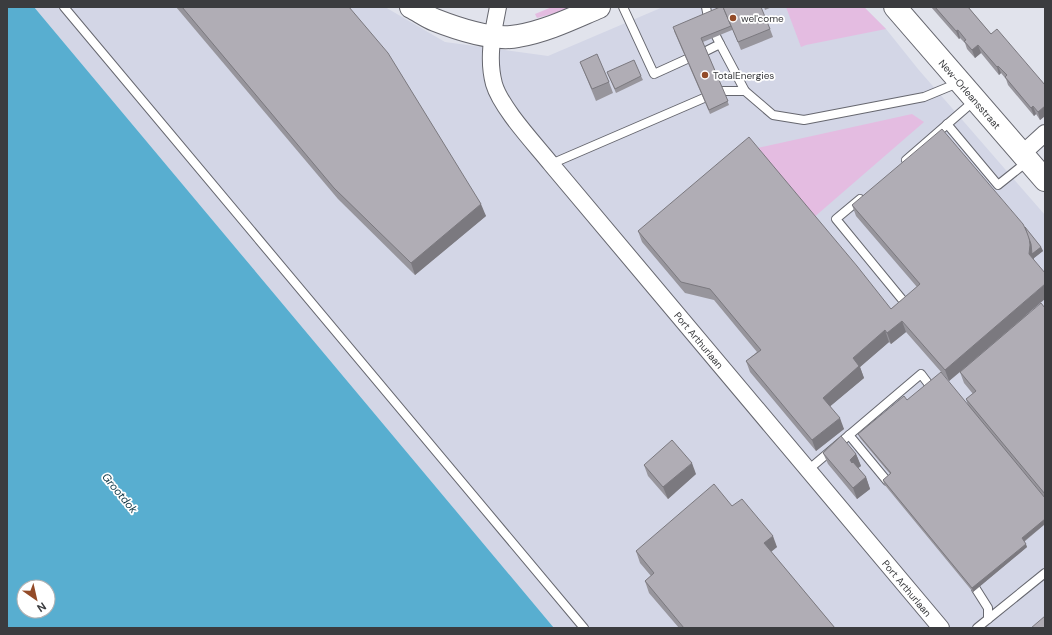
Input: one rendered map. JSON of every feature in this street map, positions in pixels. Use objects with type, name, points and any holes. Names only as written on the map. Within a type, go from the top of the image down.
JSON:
[{"type":"main road","points":[[411,7],[434,20],[492,37],[504,38],[548,29],[599,7]]},
{"type":"main road","name":"New-Orleansstraat","points":[[895,7],[1045,180]]},
{"type":"street","name":"Port Arthurlaan","points":[[498,7],[492,37],[491,59],[494,84],[504,105],[551,164],[941,628]]},
{"type":"street","points":[[1025,157],[1045,133]]},
{"type":"lane","points":[[64,7],[584,628]]},
{"type":"lane","points":[[623,7],[654,74],[687,59]]},
{"type":"lane","points":[[706,7],[708,17]]},
{"type":"lane","points":[[706,51],[718,40],[745,91],[773,115],[804,120],[924,97],[959,82]]},
{"type":"lane","points":[[723,91],[745,91]]},
{"type":"lane","points":[[551,164],[704,98]]},
{"type":"lane","points":[[900,164],[975,100]]},
{"type":"lane","points":[[947,124],[998,185],[1025,157]]},
{"type":"lane","points":[[865,194],[836,219],[905,303]]},
{"type":"lane","points":[[808,470],[921,374],[930,386]]},
{"type":"lane","points":[[849,435],[887,481]]},
{"type":"lane","points":[[977,628],[1045,573]]},
{"type":"lane","points":[[976,590],[988,608],[988,619]]},
{"type":"shaded area","points":[[34,7],[385,7],[445,42],[548,56],[663,7],[864,7],[886,29],[918,69],[1045,215],[1045,628],[554,628]]},
{"type":"shaded area","points":[[552,7],[571,7],[537,18],[535,14]]},
{"type":"shaded area","points":[[786,7],[864,7],[886,29],[801,47]]},
{"type":"shaded area","points":[[912,114],[924,122],[812,219],[753,149]]},
{"type":"water","name":"Grootdok","points":[[7,7],[34,7],[554,628],[7,628]]},
{"type":"building","points":[[182,7],[349,7],[388,53],[481,204],[411,263],[334,188]]},
{"type":"building","name":"TotalEnergies","points":[[723,7],[731,26],[701,38],[728,101],[709,110],[673,27]]},
{"type":"building","points":[[723,7],[761,7],[770,29],[738,42]]},
{"type":"building","points":[[935,7],[968,7],[991,34],[997,29],[1045,85],[1045,106],[1038,112],[1033,106],[1031,108],[1005,77],[1007,75],[998,66],[997,67],[978,45],[972,50],[964,41],[966,40],[958,30],[956,31]]},
{"type":"building","points":[[597,54],[609,82],[592,89],[580,62]]},
{"type":"building","points":[[634,60],[641,76],[615,89],[607,72]]},
{"type":"building","points":[[942,129],[1023,224],[1029,236],[1029,254],[1045,273],[1045,284],[945,370],[902,321],[887,333],[885,330],[853,358],[859,366],[823,398],[840,418],[812,440],[746,361],[761,350],[710,289],[681,282],[638,231],[749,137],[891,309],[920,284],[852,205]]},
{"type":"building","points":[[1025,227],[1041,247],[1032,254],[1031,244]]},
{"type":"building","points":[[1041,303],[1045,308],[1045,494],[966,399],[976,391],[960,372]]},
{"type":"building","points":[[941,372],[1045,498],[1045,519],[1022,538],[1026,544],[972,588],[883,480],[891,473],[858,434],[904,396],[907,400]]},
{"type":"building","points":[[841,436],[856,454],[850,460],[866,477],[853,488],[823,453]]},
{"type":"building","points":[[672,440],[692,463],[663,487],[644,465]]},
{"type":"building","points":[[714,484],[732,506],[742,499],[773,536],[764,543],[835,628],[684,628],[645,581],[654,573],[636,551]]},
{"type":"building","points":[[1045,616],[1045,628],[1031,628]]},
{"type":"place","name":"wel'come","points":[[733,18]]},
{"type":"place","name":"TotalEnergies","points":[[705,75]]}]
